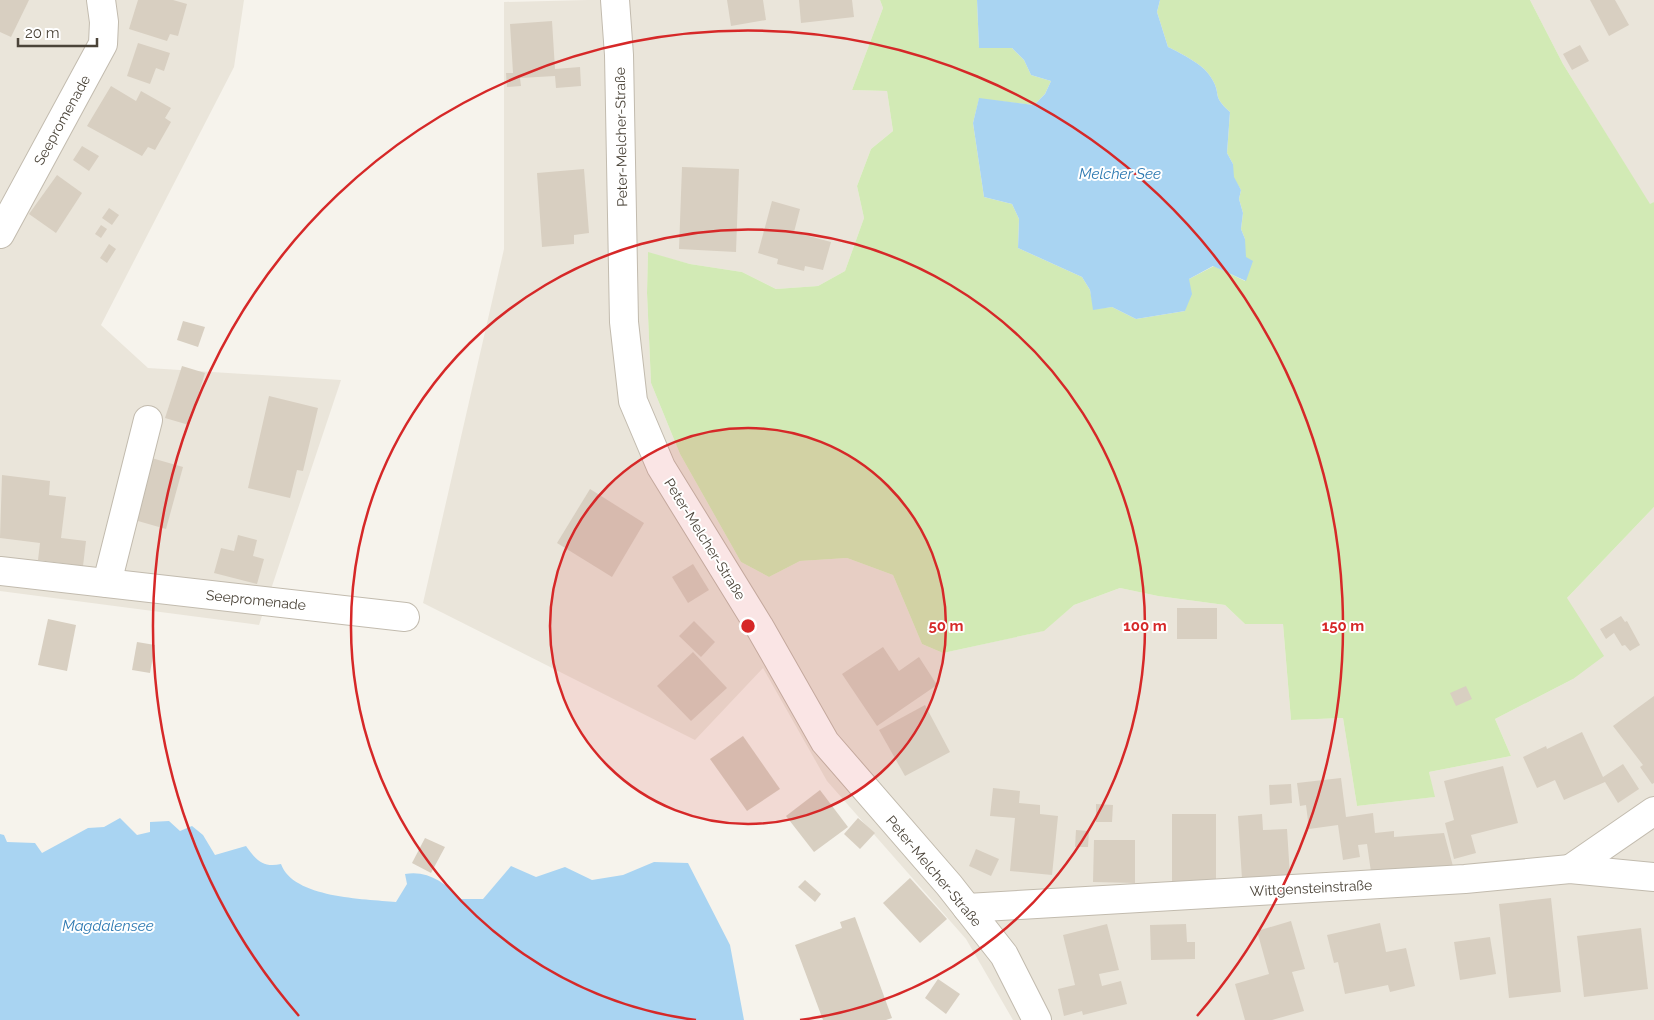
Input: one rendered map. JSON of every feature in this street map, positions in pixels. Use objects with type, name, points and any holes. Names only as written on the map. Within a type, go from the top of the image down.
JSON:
[{"type":"street","name":"Seepromenade","points":[[0,234],[102,44],[104,22],[101,0]]},
{"type":"street","name":"Peter-Melcher-Straße","points":[[615,0],[619,55],[624,322],[633,401],[661,466],[826,742],[967,908],[1004,955],[1037,1020]]},
{"type":"street","points":[[106,583],[148,420]]},
{"type":"street","name":"Seepromenade","points":[[0,571],[405,617]]},
{"type":"street","points":[[1570,869],[1654,810]]},
{"type":"street","name":"Wittgensteinstraße","points":[[967,908],[1466,879],[1570,869],[1654,877]]},
{"type":"shaded area","points":[[0,0],[244,0],[234,67],[101,325],[148,368],[341,380],[259,625],[0,591]]},
{"type":"shaded area","points":[[588,0],[880,0],[883,8],[852,90],[887,91],[893,131],[871,149],[857,186],[864,218],[845,271],[818,286],[776,289],[742,272],[690,264],[648,253],[647,293],[651,383],[680,454],[741,562],[769,577],[800,561],[847,558],[893,575],[922,644],[943,653],[1043,631],[1074,605],[1120,588],[1158,596],[1225,605],[1245,624],[1283,624],[1291,720],[1343,718],[1357,806],[1434,797],[1429,772],[1511,756],[1495,719],[1573,679],[1567,598],[1654,507],[1654,1020],[1013,1020],[966,939],[827,781],[763,668],[695,740],[423,603],[504,249],[504,2]]},
{"type":"shaded area","points":[[1530,0],[1654,0],[1654,202],[1650,205],[1563,64]]},
{"type":"green space","points":[[880,0],[977,0],[979,48],[1012,48],[1024,60],[1031,75],[1051,81],[1045,94],[1034,105],[979,99],[973,123],[984,197],[1012,204],[1019,219],[1018,248],[1082,277],[1090,290],[1094,309],[1112,307],[1136,319],[1185,311],[1189,279],[1214,266],[1245,281],[1245,239],[1241,229],[1243,213],[1239,199],[1241,190],[1233,177],[1233,164],[1227,153],[1230,112],[1219,99],[1209,74],[1193,60],[1168,47],[1157,12],[1160,0],[1530,0],[1563,64],[1650,204],[1654,202],[1654,507],[1567,598],[1604,656],[1573,679],[1495,719],[1511,756],[1429,772],[1435,797],[1357,806],[1343,718],[1291,720],[1283,624],[1245,624],[1225,605],[1158,596],[1120,588],[1074,605],[1044,631],[943,653],[922,644],[893,575],[847,558],[800,561],[769,577],[741,562],[680,454],[651,383],[647,293],[648,252],[690,264],[742,272],[776,289],[818,286],[845,271],[864,218],[857,186],[871,149],[893,131],[887,91],[852,90],[883,8]]},
{"type":"water","name":"Melcher See","points":[[977,0],[1160,0],[1157,12],[1168,47],[1193,60],[1209,74],[1219,99],[1230,112],[1227,153],[1233,164],[1234,177],[1241,190],[1239,199],[1243,213],[1241,229],[1245,239],[1246,257],[1253,261],[1246,281],[1213,266],[1189,279],[1192,294],[1185,311],[1136,319],[1112,307],[1093,310],[1090,290],[1082,277],[1018,248],[1019,219],[1012,204],[984,197],[973,123],[979,98],[1034,105],[1045,94],[1051,81],[1031,75],[1024,60],[1012,48],[979,48]]},
{"type":"water","name":"Magdalensee","points":[[120,818],[137,835],[150,832],[150,822],[169,821],[180,831],[192,826],[203,835],[215,855],[246,846],[260,862],[269,865],[281,864],[288,875],[300,884],[314,890],[349,898],[396,902],[407,884],[405,874],[421,874],[436,879],[461,899],[483,899],[511,866],[536,877],[565,867],[592,880],[623,875],[654,862],[688,863],[730,945],[744,1020],[0,1020],[0,834],[4,835],[7,842],[35,843],[42,853],[88,828],[104,827]]},
{"type":"building","points":[[0,0],[29,0],[11,37],[0,32]]},
{"type":"building","points":[[138,0],[173,0],[187,4],[178,36],[170,34],[167,41],[129,29]]},
{"type":"building","points":[[727,0],[763,0],[766,20],[731,26]]},
{"type":"building","points":[[799,0],[852,0],[854,17],[801,23]]},
{"type":"building","points":[[1590,0],[1615,0],[1629,25],[1609,36]]},
{"type":"building","points":[[552,21],[555,69],[580,67],[581,86],[556,88],[555,76],[520,78],[521,86],[507,87],[506,73],[513,73],[510,24]]},
{"type":"building","points":[[138,43],[170,53],[164,71],[156,68],[150,84],[127,76]]},
{"type":"building","points":[[1580,45],[1589,61],[1572,70],[1563,54]]},
{"type":"building","points":[[111,86],[136,101],[141,91],[171,108],[165,118],[171,122],[155,150],[148,147],[142,156],[87,126]]},
{"type":"building","points":[[82,146],[99,156],[89,171],[73,160]]},
{"type":"building","points":[[682,167],[739,169],[736,252],[679,249]]},
{"type":"building","points":[[584,169],[589,233],[574,235],[574,244],[542,247],[537,173]]},
{"type":"building","points":[[57,175],[82,193],[56,233],[29,214]]},
{"type":"building","points":[[772,201],[800,209],[794,232],[831,242],[823,270],[805,266],[804,271],[777,264],[778,259],[758,253]]},
{"type":"building","points":[[109,208],[119,215],[112,225],[102,218]]},
{"type":"building","points":[[101,225],[107,229],[101,238],[95,234]]},
{"type":"building","points":[[109,244],[116,249],[107,263],[100,258]]},
{"type":"building","points":[[183,321],[205,327],[198,347],[177,340]]},
{"type":"building","points":[[182,366],[205,373],[189,425],[165,418]]},
{"type":"building","points":[[269,396],[318,408],[303,471],[297,470],[290,498],[248,488]]},
{"type":"building","points":[[148,457],[183,467],[166,529],[131,519]]},
{"type":"building","points":[[2,475],[50,481],[49,495],[66,497],[61,538],[86,541],[83,566],[38,560],[40,543],[0,538]]},
{"type":"building","points":[[590,489],[644,523],[612,577],[557,543]]},
{"type":"building","points":[[238,535],[257,540],[253,556],[264,559],[257,584],[214,573],[221,548],[234,551]]},
{"type":"building","points":[[693,564],[709,590],[688,603],[672,577]]},
{"type":"building","points":[[1177,608],[1217,608],[1217,639],[1177,639]]},
{"type":"building","points":[[1621,616],[1625,622],[1627,621],[1640,645],[1630,651],[1625,645],[1622,646],[1614,633],[1606,639],[1600,629]]},
{"type":"building","points":[[48,619],[76,625],[67,671],[38,665]]},
{"type":"building","points":[[694,621],[715,642],[701,657],[679,636]]},
{"type":"building","points":[[137,642],[155,645],[150,673],[132,670]]},
{"type":"building","points":[[883,647],[899,671],[919,657],[937,685],[877,726],[842,674]]},
{"type":"building","points":[[693,652],[727,688],[691,721],[657,686]]},
{"type":"building","points":[[1466,686],[1472,699],[1456,706],[1450,693]]},
{"type":"building","points":[[1654,696],[1654,783],[1652,784],[1640,767],[1643,765],[1613,726]]},
{"type":"building","points":[[925,705],[950,752],[905,776],[879,730]]},
{"type":"building","points":[[1582,732],[1603,777],[1623,764],[1639,789],[1618,803],[1605,782],[1564,800],[1555,780],[1537,788],[1523,757],[1546,746],[1547,749]]},
{"type":"building","points":[[743,736],[780,789],[747,811],[710,759]]},
{"type":"building","points":[[1503,766],[1518,823],[1471,835],[1476,853],[1454,859],[1445,823],[1454,820],[1444,781]]},
{"type":"building","points":[[1341,778],[1346,817],[1373,813],[1375,833],[1394,831],[1394,837],[1444,833],[1454,870],[1372,879],[1367,844],[1358,845],[1360,857],[1343,860],[1338,825],[1309,829],[1306,805],[1300,806],[1297,783]]},
{"type":"building","points":[[1291,784],[1292,803],[1270,805],[1269,785]]},
{"type":"building","points":[[993,788],[1020,791],[1019,803],[1040,805],[1040,814],[1058,816],[1052,875],[1010,871],[1015,818],[990,816]]},
{"type":"building","points":[[820,790],[848,827],[814,852],[786,816]]},
{"type":"building","points":[[1096,804],[1113,805],[1112,822],[1096,822]]},
{"type":"building","points":[[1172,814],[1216,814],[1216,882],[1172,882]]},
{"type":"building","points":[[1262,814],[1263,830],[1287,829],[1290,876],[1242,879],[1238,816]]},
{"type":"building","points":[[858,818],[875,833],[860,849],[844,834]]},
{"type":"building","points":[[1076,830],[1089,831],[1088,847],[1075,847]]},
{"type":"building","points":[[425,838],[445,847],[431,873],[412,863]]},
{"type":"building","points":[[1094,840],[1135,840],[1135,883],[1093,882]]},
{"type":"building","points":[[976,849],[999,859],[991,876],[969,866]]},
{"type":"building","points":[[910,878],[947,919],[920,943],[883,903]]},
{"type":"building","points":[[805,880],[821,894],[815,902],[798,887]]},
{"type":"building","points":[[1551,898],[1561,992],[1509,998],[1499,904]]},
{"type":"building","points":[[855,917],[892,1018],[886,1020],[823,1020],[795,945],[842,928],[840,922]]},
{"type":"building","points":[[1291,921],[1305,969],[1292,972],[1304,1011],[1272,1020],[1245,1020],[1235,984],[1269,974],[1257,931]]},
{"type":"building","points":[[1380,923],[1386,952],[1406,948],[1415,986],[1390,992],[1388,985],[1345,994],[1338,962],[1334,963],[1327,935]]},
{"type":"building","points":[[1107,924],[1119,970],[1099,974],[1102,986],[1121,981],[1127,1004],[1083,1015],[1082,1011],[1064,1016],[1058,989],[1075,985],[1063,935]]},
{"type":"building","points":[[1186,924],[1187,942],[1195,942],[1195,959],[1151,960],[1150,925]]},
{"type":"building","points":[[1641,928],[1648,989],[1584,997],[1577,936]]},
{"type":"building","points":[[1490,937],[1496,974],[1460,980],[1454,942]]},
{"type":"building","points":[[938,979],[960,994],[946,1014],[925,998]]}]
